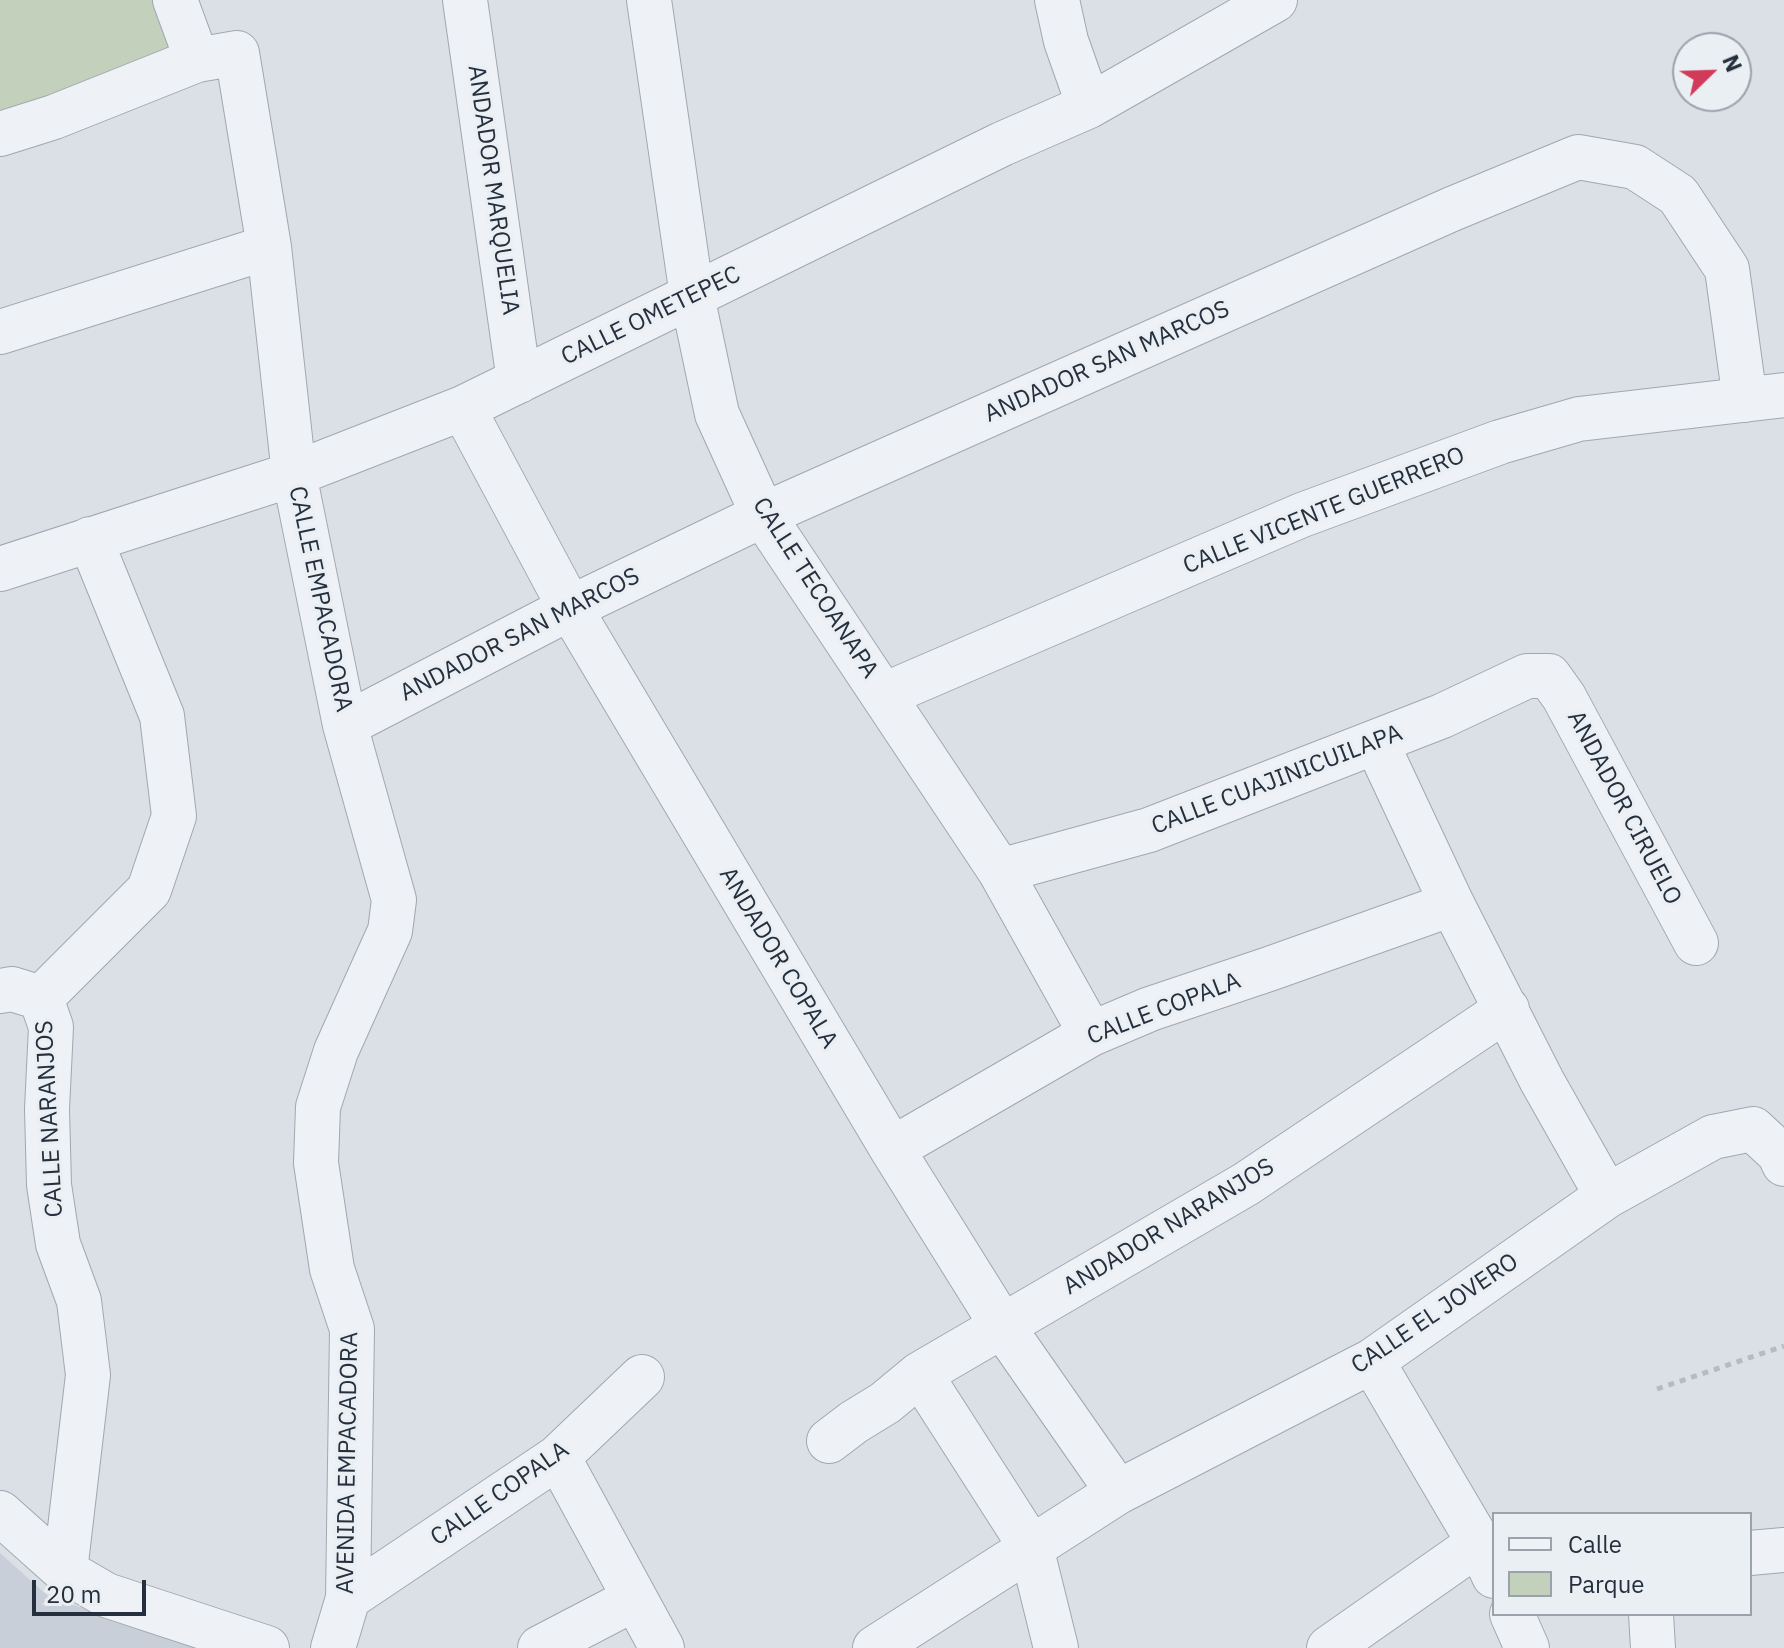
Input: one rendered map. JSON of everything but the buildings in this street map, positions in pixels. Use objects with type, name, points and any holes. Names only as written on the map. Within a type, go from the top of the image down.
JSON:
[{"type":"street","points":[[0,134],[54,117],[197,60],[175,0]]},
{"type":"street","name":"ANDADOR MARQUELIA","points":[[465,0],[519,381]]},
{"type":"street","name":"CALLE TECOANAPA","points":[[649,0],[692,296],[717,414],[763,515],[1000,871],[1091,1034]]},
{"type":"street","points":[[1057,0],[1066,41],[1089,106]]},
{"type":"street","name":"CALLE OMETEPEC","points":[[0,569],[294,474],[463,408],[1002,144],[1089,106],[1275,0]]},
{"type":"street","name":"CALLE EMPACADORA","points":[[197,60],[237,53],[269,247],[294,474],[345,725]]},
{"type":"street","name":"ANDADOR SAN MARCOS","points":[[345,725],[570,608],[763,515],[1452,209],[1578,157],[1635,167],[1678,195],[1727,269],[1764,398]]},
{"type":"street","points":[[0,332],[269,247]]},
{"type":"street","name":"CALLE VICENTE GUERRERO","points":[[884,695],[1302,515],[1500,442],[1579,419],[1764,398]]},
{"type":"street","name":"ANDADOR COPALA","points":[[463,408],[570,608],[892,1149],[1003,1327],[1118,1492]]},
{"type":"street","points":[[20,995],[149,890],[174,816],[162,716],[90,539]]},
{"type":"street","name":"CALLE CUAJINICUILAPA","points":[[1000,871],[1149,830],[1442,716],[1527,676],[1549,676]]},
{"type":"street","name":"ANDADOR CIRUELO","points":[[1549,676],[1564,697],[1696,943]]},
{"type":"street","name":"AVENIDA EMPACADORA","points":[[333,1648],[348,1598],[352,1329],[332,1269],[316,1163],[318,1107],[336,1051],[390,931],[394,900],[345,725]]},
{"type":"street","points":[[1376,742],[1452,904],[1542,1081],[1607,1196]]},
{"type":"street","name":"CALLE COPALA","points":[[892,1149],[1091,1034],[1150,1009],[1452,904]]},
{"type":"street","name":"CALLE NARANJOS","points":[[20,995],[51,1027],[47,1109],[49,1185],[58,1244],[79,1301],[88,1375],[65,1571]]},
{"type":"street","name":"ANDADOR NARANJOS","points":[[829,1441],[885,1403],[920,1374],[1246,1184],[1507,1009]]},
{"type":"street","name":"CALLE EL JOVERO","points":[[875,1648],[1118,1492],[1372,1361],[1607,1196],[1713,1137],[1753,1129],[1779,1153],[1784,1164]]},
{"type":"street","points":[[1329,1648],[1486,1560],[1372,1361]]},
{"type":"street","points":[[920,1374],[1031,1547],[1056,1648]]},
{"type":"street","name":"CALLE COPALA","points":[[348,1598],[558,1457],[642,1377]]},
{"type":"street","points":[[558,1457],[662,1648]]},
{"type":"street","points":[[0,1513],[65,1571],[106,1595],[267,1648]]},
{"type":"street","points":[[1752,1553],[1784,1550]]},
{"type":"street","points":[[540,1648],[634,1599]]},
{"type":"street","points":[[1513,1616],[1527,1648]]},
{"type":"street","points":[[1651,1616],[1653,1648]]},
{"type":"path","points":[[1657,1389],[1784,1346]]},
{"type":"shaded area","points":[[0,1553],[49,1597],[205,1648],[0,1648]]},
{"type":"green space","points":[[0,0],[155,0],[174,53],[0,115]]}]
